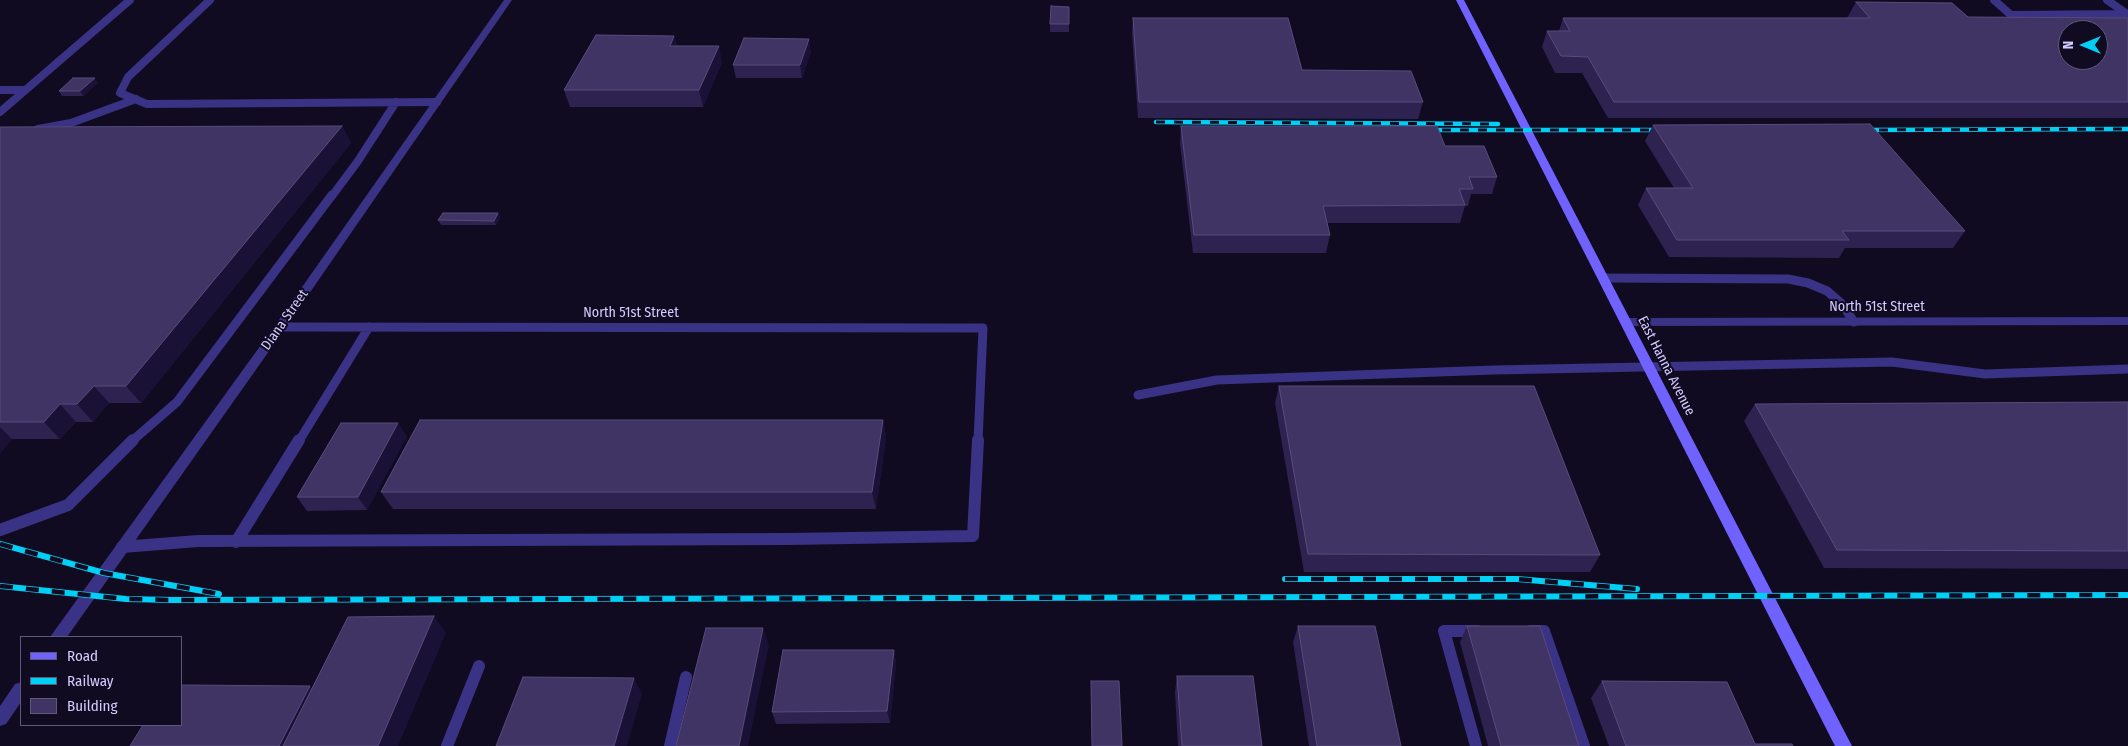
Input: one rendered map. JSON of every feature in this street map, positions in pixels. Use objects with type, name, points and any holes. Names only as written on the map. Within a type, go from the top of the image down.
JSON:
[{"type":"street","name":"Diana Street","points":[[59,636],[280,327],[508,0]]},
{"type":"street","name":"East Hanna Avenue","points":[[1460,0],[1844,746]]},
{"type":"street","name":"North 51st Street","points":[[1627,322],[2128,321]]},
{"type":"street","points":[[0,719],[20,690]]},
{"type":"lane","points":[[1,109],[130,0]]},
{"type":"lane","points":[[210,0],[128,77],[120,93],[148,104],[437,102]]},
{"type":"lane","points":[[1994,0],[2011,15],[2127,14],[2107,0]]},
{"type":"lane","points":[[0,90],[24,90]]},
{"type":"lane","points":[[25,132],[71,123],[136,100]]},
{"type":"lane","points":[[0,530],[68,505],[128,444],[177,402],[358,161],[396,102]]},
{"type":"lane","points":[[1604,278],[1788,279],[1808,283],[1827,291],[1842,304],[1854,322]]},
{"type":"lane","name":"North 51st Street","points":[[236,542],[973,536],[983,328],[280,327]]},
{"type":"lane","points":[[122,547],[198,541],[236,542],[369,327]]},
{"type":"lane","points":[[1138,395],[1218,380],[1494,370],[1892,362],[1985,374],[2128,369]]},
{"type":"lane","points":[[1476,746],[1444,630],[1494,630]]},
{"type":"lane","points":[[1514,630],[1544,630],[1584,746]]},
{"type":"lane","points":[[447,746],[480,666]]},
{"type":"lane","points":[[670,746],[686,676]]},
{"type":"building","points":[[1856,2],[1952,3],[1968,17],[2128,18],[2128,102],[1614,102],[1588,57],[1561,56],[1547,31],[1570,31],[1563,18],[1870,18]]},
{"type":"building","points":[[1051,6],[1069,7],[1069,24],[1050,24]]},
{"type":"building","points":[[1133,18],[1288,18],[1302,70],[1411,71],[1423,102],[1139,102]]},
{"type":"building","points":[[596,35],[674,36],[670,46],[719,46],[699,90],[564,90]]},
{"type":"building","points":[[744,38],[809,39],[800,65],[733,65]]},
{"type":"building","points":[[73,78],[95,78],[80,91],[59,91]]},
{"type":"building","points":[[1870,124],[1965,231],[1842,231],[1849,240],[1677,240],[1646,188],[1693,188],[1653,125]]},
{"type":"building","points":[[342,126],[126,386],[94,386],[77,404],[60,404],[44,422],[0,422],[0,127]]},
{"type":"building","points":[[1181,126],[1437,126],[1445,146],[1484,146],[1497,177],[1469,177],[1473,189],[1459,189],[1465,205],[1323,206],[1330,235],[1194,235]]},
{"type":"building","points":[[443,213],[498,213],[494,221],[438,220]]},
{"type":"building","points":[[1279,386],[1534,386],[1600,555],[1308,554]]},
{"type":"building","points":[[2128,402],[2128,551],[1837,550],[1755,404]]},
{"type":"building","points":[[420,420],[883,420],[872,492],[381,492]]},
{"type":"building","points":[[341,423],[398,423],[358,497],[297,497]]},
{"type":"building","points":[[434,616],[378,746],[283,746],[348,617]]},
{"type":"building","points":[[1298,626],[1375,626],[1401,746],[1317,746]]},
{"type":"building","points":[[1467,626],[1540,626],[1579,746],[1501,746]]},
{"type":"building","points":[[706,628],[763,628],[739,746],[676,746]]},
{"type":"building","points":[[783,650],[894,650],[887,711],[772,712]]},
{"type":"building","points":[[1177,676],[1253,676],[1262,746],[1182,746]]},
{"type":"building","points":[[523,677],[634,678],[614,746],[496,746]]},
{"type":"building","points":[[1091,681],[1119,681],[1122,746],[1092,746]]},
{"type":"building","points":[[1602,681],[1727,682],[1755,744],[1792,744],[1793,746],[1626,746]]},
{"type":"building","points":[[182,685],[310,686],[279,746],[130,746],[142,726],[182,726]]},
{"type":"railway","points":[[1156,122],[1498,124]]},
{"type":"railway","points":[[1861,130],[2128,129]]},
{"type":"railway","points":[[1424,130],[1664,130]]},
{"type":"railway","points":[[0,544],[104,573],[219,594]]},
{"type":"railway","points":[[1285,579],[1517,579],[1637,589]]},
{"type":"railway","points":[[0,586],[126,599],[173,600],[2128,595]]}]
